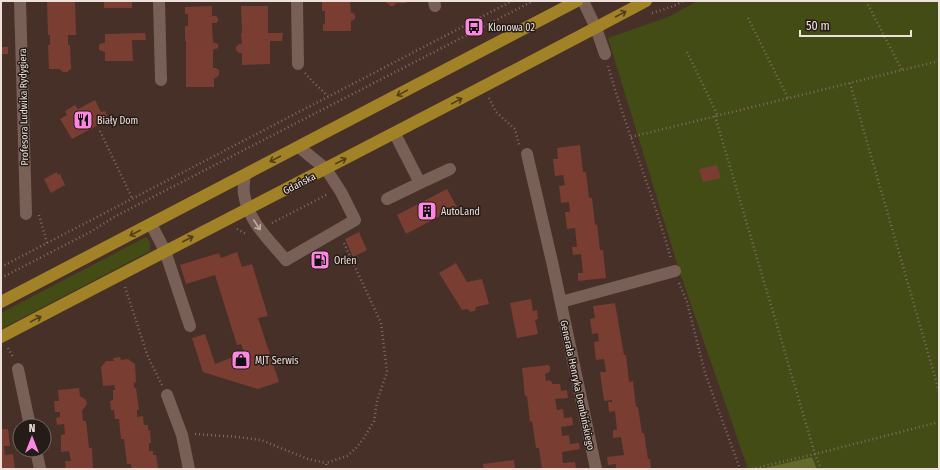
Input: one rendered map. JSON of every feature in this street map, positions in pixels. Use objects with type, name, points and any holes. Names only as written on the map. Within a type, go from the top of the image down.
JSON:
[{"type":"main road","points":[[1,302],[577,1]]},
{"type":"main road","name":"Gdańska","points":[[1,337],[164,251],[395,134],[646,1]]},
{"type":"street","name":"Profesora Ludwika Rydygiera","points":[[20,1],[26,214]]},
{"type":"street","points":[[159,1],[161,80]]},
{"type":"street","points":[[297,1],[298,64]]},
{"type":"street","points":[[583,1],[596,28],[605,54]]},
{"type":"street","points":[[395,134],[420,183]]},
{"type":"street","points":[[245,175],[243,193],[247,209],[260,230],[286,260],[355,220],[341,192],[326,169],[299,146]]},
{"type":"street","name":"Generała Henryka Dembińskiego","points":[[528,154],[596,469]]},
{"type":"street","points":[[387,199],[450,169]]},
{"type":"street","points":[[151,224],[164,251],[190,326]]},
{"type":"street","points":[[561,302],[674,271]]},
{"type":"street","points":[[18,369],[28,418]]},
{"type":"street","points":[[167,394],[182,435],[189,469]]},
{"type":"street","points":[[38,458],[40,469]]},
{"type":"path","points":[[1,267],[512,1]]},
{"type":"path","points":[[1,278],[92,231],[116,216],[533,1]]},
{"type":"path","points":[[646,15],[672,7],[684,1]]},
{"type":"path","points":[[866,1],[902,70]]},
{"type":"path","points":[[748,18],[788,98]]},
{"type":"path","points":[[687,52],[716,116],[815,454],[821,469]]},
{"type":"path","points":[[631,137],[939,61]]},
{"type":"path","points":[[312,81],[328,96]]},
{"type":"path","points":[[850,83],[939,391]]},
{"type":"path","points":[[488,96],[496,112],[515,129],[521,155],[528,154]]},
{"type":"path","points":[[100,130],[132,198]]},
{"type":"path","points":[[182,435],[216,435],[261,440],[308,459],[326,463],[347,456],[364,438],[374,421],[377,401],[387,372],[381,323],[353,260],[337,230]]},
{"type":"path","points":[[124,284],[148,357],[167,394]]},
{"type":"path","points":[[752,469],[939,422]]},
{"type":"path","points":[[326,463],[327,469]]},
{"type":"green space","points":[[698,1],[939,1],[939,469],[817,469],[812,457],[760,469],[748,469],[679,270],[608,38],[668,17]]},
{"type":"green space","points":[[146,237],[150,242],[150,251],[1,329],[1,313]]},
{"type":"green space","points":[[812,457],[817,469],[760,469]]},
{"type":"building","points":[[47,1],[75,1],[76,35],[68,35],[71,69],[67,72],[63,72],[59,69],[49,69],[48,45],[50,45],[50,35],[48,35]]},
{"type":"building","points":[[104,1],[132,1],[132,8],[104,8]]},
{"type":"building","points":[[322,1],[350,1],[351,13],[355,15],[355,19],[351,21],[351,31],[323,31],[323,24],[325,24],[325,11],[322,11]]},
{"type":"building","points":[[386,1],[406,1],[406,3],[396,3],[394,6],[390,6],[386,3]]},
{"type":"building","points":[[212,6],[212,16],[216,16],[218,18],[216,23],[212,23],[213,42],[218,44],[218,48],[213,50],[213,68],[219,70],[219,75],[214,78],[214,87],[186,87],[185,26],[188,26],[188,14],[185,14],[185,7]]},
{"type":"building","points":[[241,6],[268,6],[268,33],[283,33],[282,41],[270,41],[270,64],[242,65],[242,53],[239,53],[236,50],[236,47],[239,44],[242,44]]},
{"type":"building","points":[[145,33],[146,40],[132,40],[133,61],[105,61],[105,52],[99,50],[99,45],[105,43],[105,34]]},
{"type":"building","points":[[1,47],[8,47],[8,54],[1,54]]},
{"type":"building","name":"Biały Dom","points":[[95,100],[101,112],[105,111],[108,117],[105,119],[106,121],[72,139],[60,119],[67,115],[65,111],[75,105],[78,109]]},
{"type":"building","points":[[580,145],[583,172],[586,172],[589,198],[592,198],[600,250],[603,250],[606,278],[578,281],[578,273],[583,273],[581,254],[573,255],[572,247],[577,247],[575,228],[567,229],[565,212],[570,212],[569,202],[561,203],[559,186],[565,185],[563,175],[555,176],[553,159],[558,159],[557,148]]},
{"type":"building","points":[[717,165],[721,178],[703,182],[699,169]]},
{"type":"building","points":[[57,172],[58,175],[60,174],[65,185],[51,193],[44,179]]},
{"type":"building","name":"AutoLand","points":[[447,189],[457,207],[406,234],[397,215]]},
{"type":"building","points":[[359,232],[367,250],[353,257],[345,239]]},
{"type":"building","name":"Orlen","points":[[322,251],[328,263],[317,268],[311,257]]},
{"type":"building","points":[[237,252],[242,267],[252,264],[268,316],[258,318],[279,382],[258,389],[203,372],[192,338],[205,334],[215,364],[236,356],[237,358],[245,355],[241,344],[237,345],[215,275],[186,284],[180,265],[219,253],[221,258]]},
{"type":"building","points":[[456,263],[467,282],[482,279],[489,304],[476,307],[475,311],[470,312],[468,309],[462,310],[439,273]]},
{"type":"building","points":[[531,299],[533,311],[537,310],[538,319],[535,320],[538,334],[517,338],[510,303]]},
{"type":"building","points":[[615,303],[624,355],[626,355],[629,382],[633,381],[636,407],[638,407],[642,433],[644,433],[651,469],[616,469],[616,464],[608,465],[607,457],[624,455],[621,437],[613,438],[613,430],[617,430],[615,411],[609,412],[608,402],[612,402],[612,400],[604,401],[600,372],[606,372],[604,359],[596,360],[594,342],[599,341],[598,333],[592,334],[590,319],[595,318],[593,306]]},
{"type":"building","points":[[120,357],[121,360],[128,359],[135,364],[136,382],[134,383],[134,388],[136,388],[139,410],[137,410],[137,417],[143,416],[144,425],[148,425],[151,443],[149,443],[149,451],[153,451],[153,455],[156,455],[158,468],[132,469],[131,464],[127,464],[124,439],[121,439],[119,419],[115,419],[114,410],[111,410],[110,401],[113,400],[113,390],[115,390],[114,385],[103,386],[101,367],[106,361],[114,361],[113,358]]},
{"type":"building","points":[[548,365],[550,367],[550,371],[545,374],[546,381],[549,380],[552,384],[560,384],[561,391],[567,390],[568,398],[555,399],[557,410],[563,409],[564,418],[572,417],[573,425],[561,427],[562,436],[569,435],[570,444],[579,443],[580,449],[562,452],[563,463],[575,462],[576,469],[542,469],[539,448],[536,448],[532,421],[530,422],[527,396],[525,396],[522,368]]},
{"type":"building","points":[[79,388],[80,396],[86,400],[87,404],[82,411],[83,421],[86,421],[89,448],[92,448],[93,469],[66,469],[65,461],[71,461],[69,451],[61,452],[61,435],[65,434],[64,424],[57,425],[56,418],[60,417],[60,412],[55,412],[54,401],[59,401],[58,390]]},
{"type":"building","points":[[1,429],[8,429],[10,446],[4,446],[5,455],[12,454],[15,469],[1,469]]},
{"type":"building","points":[[514,460],[515,469],[484,469],[483,464]]},
{"type":"place","name":"Klonowa 02","points":[[474,27]]},
{"type":"place","name":"Biały Dom","points":[[83,120]]},
{"type":"place","name":"AutoLand","points":[[427,211]]},
{"type":"place","name":"Orlen","points":[[320,260]]},
{"type":"place","name":"MJT Serwis","points":[[241,360]]}]
